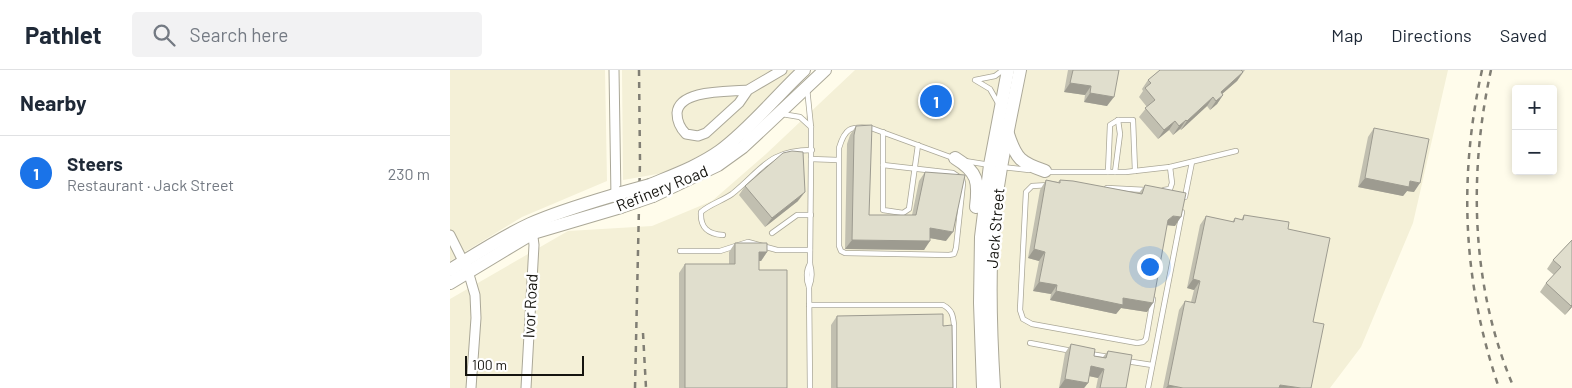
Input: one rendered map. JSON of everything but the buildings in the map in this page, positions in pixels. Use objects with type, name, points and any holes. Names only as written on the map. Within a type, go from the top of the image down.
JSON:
[{"type":"main road","name":"Refinery Road","points":[[450,270],[466,266],[532,228],[652,190],[684,171],[714,161],[742,147],[825,70]]},
{"type":"main road","name":"Jack Street","points":[[994,388],[991,303],[995,166],[1000,114],[1008,70]]},
{"type":"main road","name":"Jack Street","points":[[983,388],[981,237],[995,166],[1007,132],[1020,70]]},
{"type":"main road","name":"Refinery Road","points":[[714,161],[719,151],[750,123],[798,72]]},
{"type":"main road","points":[[1007,132],[1013,150],[1019,159],[1026,165],[1045,172]]},
{"type":"main road","points":[[955,158],[969,168],[976,177],[974,229],[980,267]]},
{"type":"main road","name":"Refinery Road","points":[[450,283],[466,266]]},
{"type":"street","points":[[614,70],[618,201]]},
{"type":"street","points":[[748,90],[703,94],[687,98],[679,106],[677,112],[678,125],[686,134],[692,136],[706,133],[739,103],[748,90],[782,70]]},
{"type":"street","points":[[798,72],[807,87]]},
{"type":"street","name":"Ivor Road","points":[[526,388],[532,228]]},
{"type":"street","points":[[450,235],[466,266],[473,285],[476,301],[471,388]]},
{"type":"lane","points":[[1000,114],[994,94],[990,89],[974,80],[995,76],[1003,70]]},
{"type":"lane","points":[[807,87],[812,127],[810,264],[807,268],[807,283],[809,287],[810,388]]},
{"type":"lane","points":[[776,114],[800,117],[812,127]]},
{"type":"lane","points":[[1115,172],[1120,134],[1118,120]]},
{"type":"lane","points":[[1108,172],[1110,125],[1118,120],[1133,120],[1135,171]]},
{"type":"lane","points":[[883,165],[953,173],[962,179],[963,184],[954,254],[845,253],[841,251],[839,246],[838,160],[839,148],[844,133],[848,130],[860,127],[871,128],[955,158],[995,166],[1045,172],[1135,171],[1170,167],[1236,151]]},
{"type":"lane","points":[[883,132],[883,210],[903,213],[909,210],[918,145]]},
{"type":"lane","points":[[723,235],[708,232],[701,218],[702,212],[732,194],[763,164],[784,152],[812,150]]},
{"type":"lane","points":[[811,159],[838,160]]},
{"type":"lane","points":[[1184,200],[1192,162]]},
{"type":"lane","points":[[1098,187],[1170,189],[1172,183],[1170,167]]},
{"type":"lane","points":[[1059,185],[1032,186],[1026,192],[1020,310],[1023,319],[1032,324],[1138,343],[1146,339],[1154,294]]},
{"type":"lane","points":[[1148,388],[1182,210]]},
{"type":"lane","points":[[772,233],[797,216],[811,215]]},
{"type":"lane","points":[[680,251],[720,251],[748,242],[777,250],[810,250]]},
{"type":"lane","points":[[809,305],[943,305],[949,308],[953,315],[954,325],[954,388]]},
{"type":"lane","points":[[1030,343],[1077,352]]},
{"type":"lane","points":[[1086,353],[1114,358]]},
{"type":"lane","points":[[1124,360],[1152,366]]},
{"type":"shaded area","points":[[450,70],[605,70],[607,181],[522,217],[450,261]]},
{"type":"shaded area","points":[[622,70],[796,70],[725,144],[663,173],[623,180]]},
{"type":"shaded area","points":[[855,70],[1448,70],[1413,223],[1361,347],[1330,388],[450,388],[450,299],[568,231],[652,226],[712,201],[766,154]]},
{"type":"railway","points":[[635,388],[640,161],[639,70]]},
{"type":"railway","points":[[1482,70],[1469,151],[1468,230],[1471,270],[1478,309],[1487,349],[1499,388]]},
{"type":"railway","points":[[1491,70],[1479,150],[1477,190],[1478,231],[1489,311],[1500,350],[1514,388]]},
{"type":"railway","points":[[643,333],[646,388]]},
{"type":"place","name":"Steers","points":[[936,101]]}]
